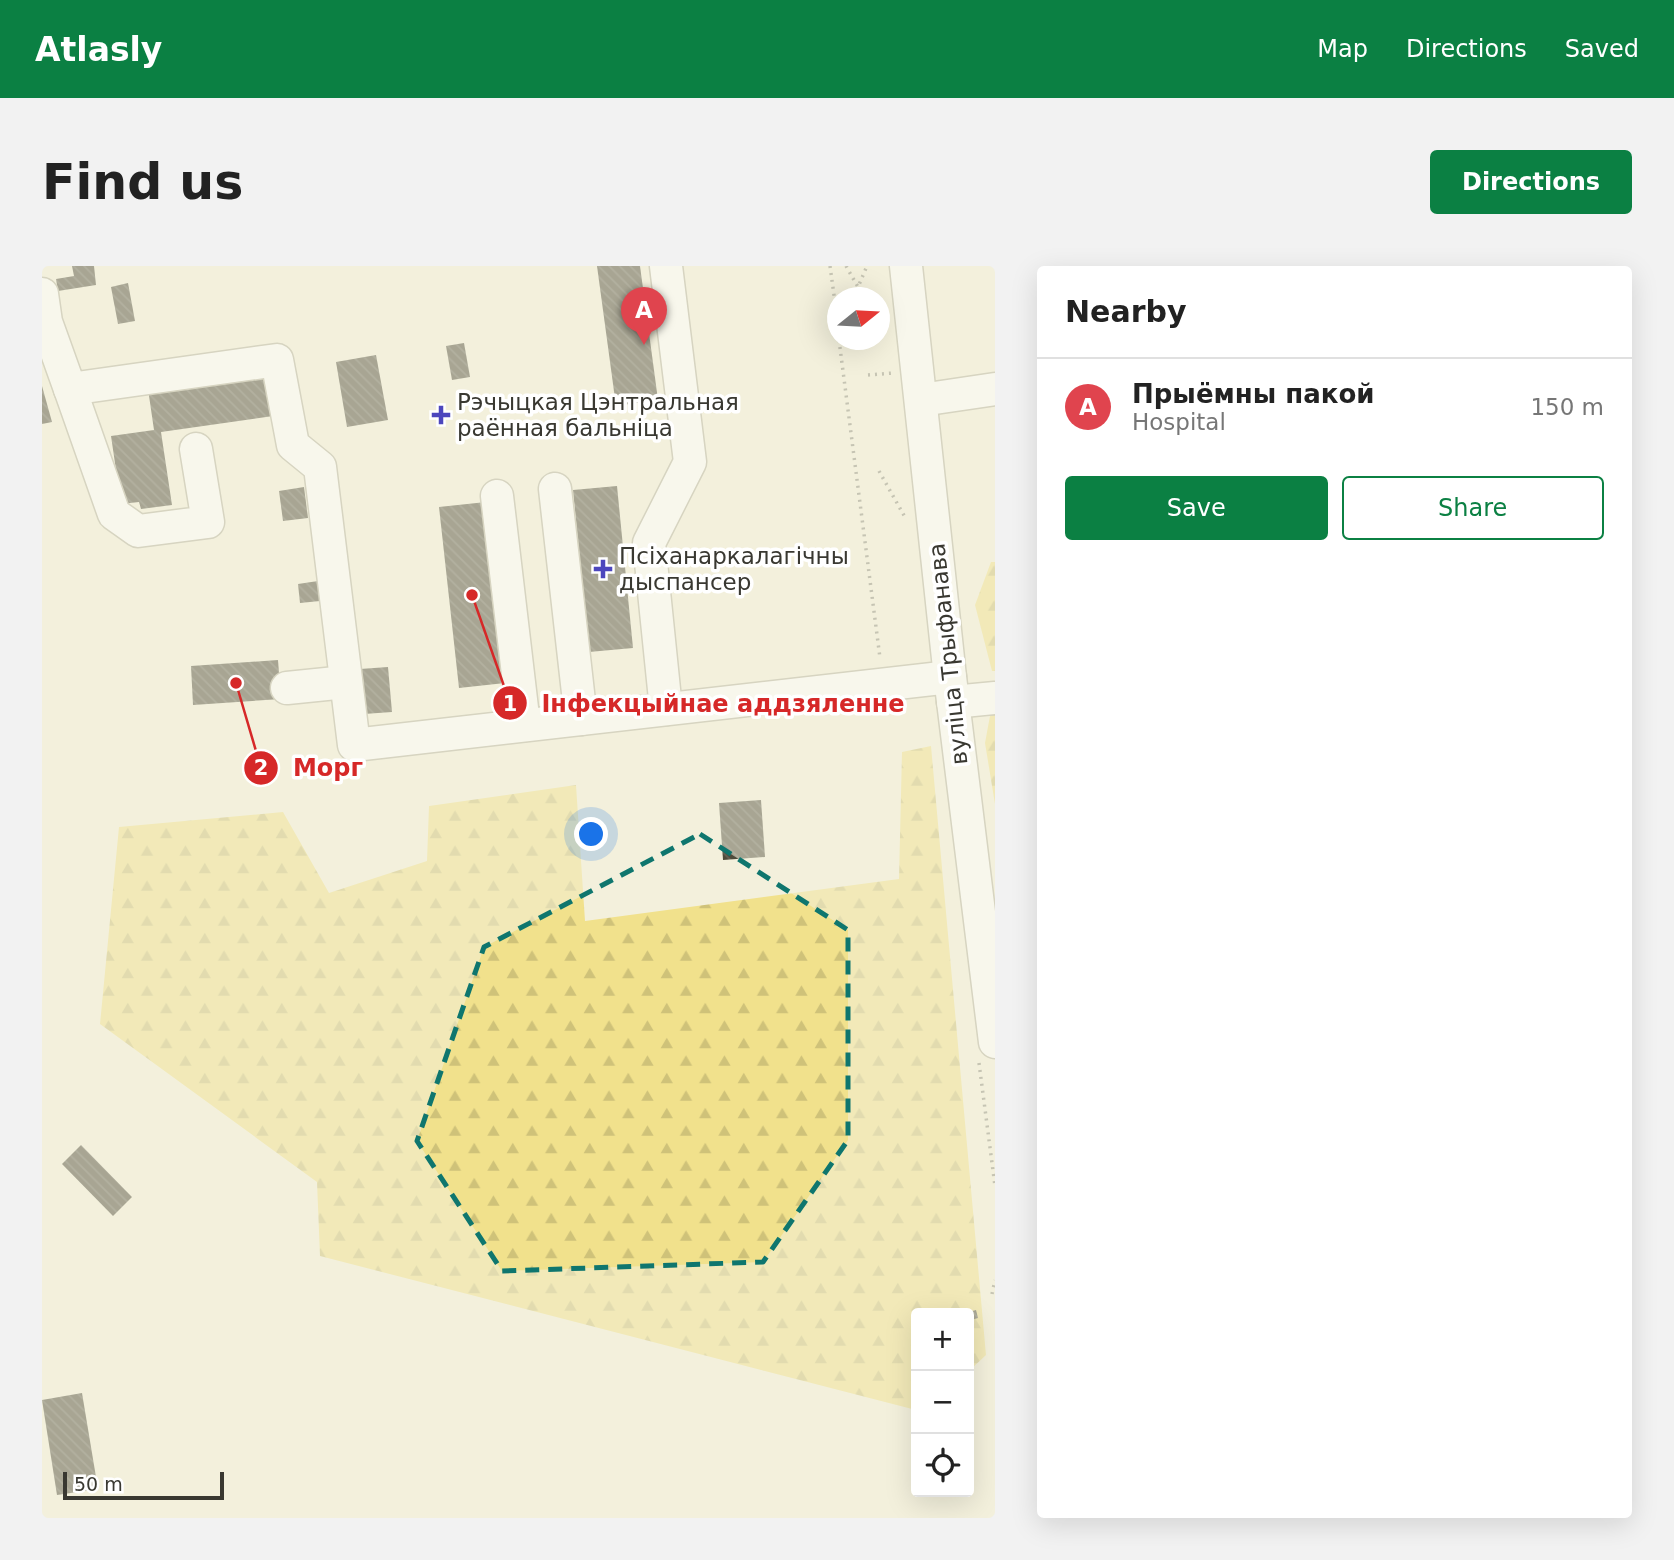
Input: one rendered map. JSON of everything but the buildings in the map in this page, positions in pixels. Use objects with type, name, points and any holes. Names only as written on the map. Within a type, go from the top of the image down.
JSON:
[{"type":"street","points":[[666,266],[690,462],[649,543],[666,709]]},
{"type":"street","name":"вуліца Трыфанава","points":[[906,266],[951,690],[995,1042]]},
{"type":"street","points":[[42,294],[46,321],[114,514],[138,531],[208,522],[196,449]]},
{"type":"street","points":[[70,389],[277,360],[293,445],[320,467],[354,745],[883,684],[951,690],[995,698]]},
{"type":"street","points":[[921,400],[995,388]]},
{"type":"street","points":[[555,489],[581,719]]},
{"type":"street","points":[[497,496],[524,725]]},
{"type":"street","points":[[288,688],[346,682]]},
{"type":"path","points":[[830,266],[833,287]]},
{"type":"path","points":[[846,266],[858,287],[867,266]]},
{"type":"path","points":[[840,350],[883,684]]},
{"type":"path","points":[[992,1294],[995,1279]]},
{"type":"highlighted area","points":[[700,834],[848,930],[848,1140],[763,1262],[502,1271],[417,1141],[484,947]]},
{"type":"green space","points":[[991,562],[995,562],[995,671],[992,671],[975,605]]},
{"type":"green space","points":[[995,704],[995,804],[985,743],[992,705]]},
{"type":"green space","points":[[931,746],[986,1355],[974,1366],[974,1308],[911,1308],[911,1409],[320,1256],[317,1182],[100,1024],[119,827],[283,812],[329,893],[427,861],[429,806],[576,785],[585,921],[899,879],[902,752]]},
{"type":"place","name":"Прыёмны пакой","points":[[644,345]]},
{"type":"place","name":"Рэчыцкая Цэнтральная раённая бальніца","points":[[441,415]]},
{"type":"place","name":"Псіханаркалагічны дыспансер","points":[[603,569]]},
{"type":"place","name":"Інфекцыйнае аддзяленне","points":[[472,595]]},
{"type":"place","name":"Морг","points":[[236,683]]}]
